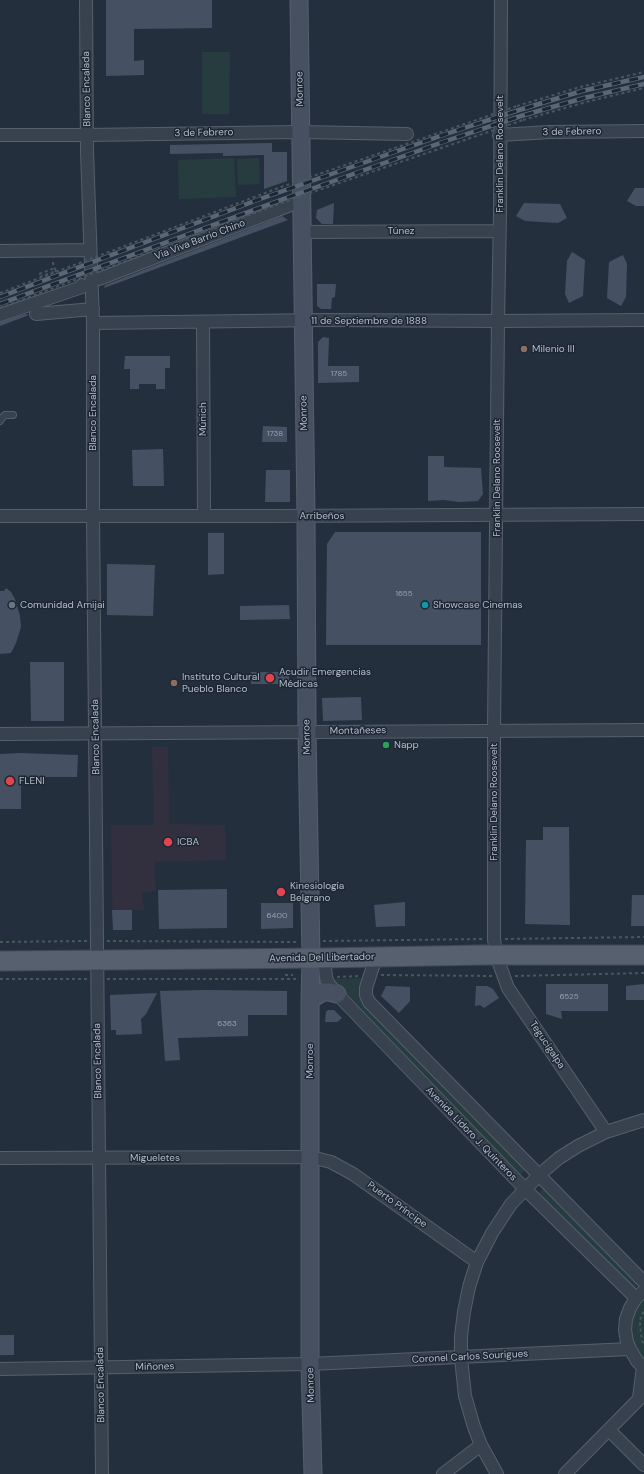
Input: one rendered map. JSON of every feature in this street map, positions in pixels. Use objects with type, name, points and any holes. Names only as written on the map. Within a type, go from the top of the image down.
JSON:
[{"type":"main road","name":"Monroe","points":[[299,0],[306,516],[307,732],[318,958],[310,1002],[310,1364],[313,1474]]},
{"type":"main road","name":"Avenida Del Libertador","points":[[0,961],[496,955],[644,955]]},
{"type":"main road","points":[[310,1002],[313,998],[323,992],[337,994]]},
{"type":"street","name":"Blanco Encalada","points":[[86,0],[87,135],[93,309],[93,515],[102,1474]]},
{"type":"street","name":"Franklin Delano Roosevelt","points":[[496,955],[494,939],[494,730],[501,0]]},
{"type":"street","name":"3 de Febrero","points":[[0,135],[300,132],[407,134]]},
{"type":"street","name":"3 de Febrero","points":[[499,135],[550,132],[644,132]]},
{"type":"street","name":"Via Viva Barrio Chino","points":[[99,279],[302,201]]},
{"type":"street","name":"Túnez","points":[[302,232],[499,231]]},
{"type":"street","points":[[0,251],[90,250]]},
{"type":"street","points":[[0,315],[82,287],[82,285]]},
{"type":"street","points":[[36,314],[93,309]]},
{"type":"street","name":"11 de Septiembre de 1888","points":[[93,323],[303,322],[324,320],[644,320]]},
{"type":"street","name":"Múnich","points":[[203,322],[204,515]]},
{"type":"street","name":"Arribeños","points":[[0,516],[644,514]]},
{"type":"street","name":"Montañeses","points":[[0,734],[644,730]]},
{"type":"street","name":"Tegucigalpa","points":[[496,955],[508,988],[606,1132]]},
{"type":"street","name":"Avenida Lidoro J. Quinteros","points":[[376,957],[366,988],[366,995],[369,1002],[644,1282]]},
{"type":"street","name":"Avenida Lidoro J. Quinteros","points":[[318,958],[328,983],[337,994],[525,1189],[640,1295]]},
{"type":"street","points":[[497,1474],[481,1446],[474,1427],[466,1396],[461,1358],[461,1336],[464,1312],[469,1287],[477,1262],[492,1233],[511,1204],[539,1175],[559,1158],[606,1132],[644,1120]]},
{"type":"street","name":"Migueletes","points":[[0,1158],[311,1157]]},
{"type":"street","name":"Puerto Príncipe","points":[[311,1157],[332,1162],[353,1174],[477,1262]]},
{"type":"street","points":[[565,1474],[641,1396],[644,1367],[637,1361],[630,1349],[626,1336],[626,1319],[630,1308],[640,1295]]},
{"type":"street","name":"Coronel Carlos Sourigues","points":[[310,1364],[630,1349]]},
{"type":"street","name":"Miñones","points":[[0,1368],[101,1368],[310,1364]]},
{"type":"street","points":[[609,1430],[644,1465]]},
{"type":"street","points":[[443,1474],[481,1446]]},
{"type":"lane","points":[[0,421],[5,415],[13,415]]},
{"type":"path","points":[[0,292],[281,187],[517,106],[580,87],[644,72]]},
{"type":"path","points":[[0,308],[288,201],[523,120],[586,102],[644,88]]},
{"type":"path","points":[[53,263],[54,267],[56,271],[40,277],[39,274],[50,270],[55,268],[56,272]]},
{"type":"path","points":[[8,942],[8,945],[11,945]]},
{"type":"path","points":[[285,975],[293,975]]},
{"type":"path","points":[[644,1312],[641,1315],[640,1325],[644,1344]]},
{"type":"shaded area","name":"ICBA","points":[[152,747],[168,747],[169,824],[225,825],[226,860],[154,862],[156,891],[142,892],[144,910],[132,910],[132,930],[113,930],[111,825],[154,825]]},
{"type":"green space","points":[[202,52],[230,52],[229,114],[202,114]]},
{"type":"green space","points":[[234,158],[236,197],[179,199],[178,160]]},
{"type":"green space","points":[[259,158],[260,184],[238,185],[237,159]]},
{"type":"green space","points":[[364,978],[360,991],[361,997],[526,1169],[520,1175],[333,987],[336,979]]},
{"type":"green space","points":[[544,1188],[640,1283],[633,1290],[538,1194]]},
{"type":"green space","points":[[644,1299],[644,1360],[637,1353],[630,1333],[635,1310]]},
{"type":"building","points":[[106,0],[212,0],[212,28],[134,29],[134,61],[144,60],[144,75],[106,76]]},
{"type":"building","points":[[272,143],[272,152],[287,152],[287,181],[264,189],[264,155],[223,156],[223,153],[170,154],[170,145]]},
{"type":"building","points":[[635,188],[644,188],[644,206],[636,206],[627,201]]},
{"type":"building","points":[[334,203],[333,224],[322,224],[316,218],[317,210]]},
{"type":"building","points":[[524,203],[560,204],[567,218],[558,223],[525,221],[516,216]]},
{"type":"building","points":[[282,216],[288,220],[104,288],[105,285]]},
{"type":"building","points":[[572,252],[585,260],[583,296],[569,303],[565,294],[567,261]]},
{"type":"building","points":[[623,255],[627,264],[626,297],[621,306],[607,298],[609,262]]},
{"type":"building","points":[[317,284],[336,284],[335,297],[332,298],[331,309],[321,309],[317,306]]},
{"type":"building","points":[[25,314],[29,315],[0,326],[0,322]]},
{"type":"building","points":[[323,337],[329,338],[328,366],[359,366],[359,382],[318,383],[318,342]]},
{"type":"building","points":[[125,356],[170,356],[170,368],[165,368],[165,389],[156,389],[156,384],[139,384],[139,389],[130,389],[130,369],[124,369]]},
{"type":"building","points":[[263,426],[287,427],[287,442],[262,442]]},
{"type":"building","points":[[163,449],[164,486],[133,486],[132,450]]},
{"type":"building","points":[[428,456],[444,456],[444,467],[481,468],[483,494],[478,501],[428,501]]},
{"type":"building","points":[[266,470],[290,470],[290,502],[265,502]]},
{"type":"building","points":[[335,532],[481,532],[481,645],[326,645],[327,544]]},
{"type":"building","points":[[208,533],[224,533],[224,574],[208,575]]},
{"type":"building","points":[[107,564],[155,565],[153,616],[107,615]]},
{"type":"building","points":[[6,588],[11,592],[15,599],[20,616],[21,627],[11,653],[0,654],[0,591],[4,591]]},
{"type":"building","points":[[289,605],[290,619],[240,620],[240,606]]},
{"type":"building","points":[[30,662],[64,662],[64,721],[31,721]]},
{"type":"building","name":"Acudir Emergencias Médicas","points":[[251,672],[289,672],[289,684],[251,684]]},
{"type":"building","points":[[361,697],[362,720],[323,721],[322,698]]},
{"type":"building","points":[[20,753],[78,755],[77,777],[21,777],[21,809],[0,809],[0,754]]},
{"type":"building","points":[[543,827],[569,827],[570,925],[525,924],[526,840],[543,840]]},
{"type":"building","points":[[227,889],[227,928],[159,929],[158,890]]},
{"type":"building","points":[[632,895],[644,895],[644,926],[631,926]]},
{"type":"building","points":[[405,902],[405,926],[376,927],[374,905]]},
{"type":"building","points":[[261,903],[293,903],[293,928],[261,929]]},
{"type":"building","points":[[112,910],[132,910],[132,930],[113,930]]},
{"type":"building","points":[[546,984],[608,984],[608,1011],[561,1011],[562,1019],[546,1014]]},
{"type":"building","points":[[644,984],[644,1000],[626,1000],[626,986]]},
{"type":"building","points":[[386,986],[410,987],[410,1001],[399,1013],[381,996]]},
{"type":"building","points":[[476,986],[487,986],[493,989],[499,998],[484,1008],[480,1005],[475,1006]]},
{"type":"building","points":[[160,991],[287,991],[287,1015],[248,1015],[248,1036],[178,1038],[180,1060],[165,1061]]},
{"type":"building","points":[[157,993],[146,1014],[141,1019],[142,1034],[116,1035],[116,1030],[111,1030],[110,995]]},
{"type":"building","points":[[328,1010],[334,1010],[342,1018],[337,1022],[325,1022],[326,1012]]},
{"type":"building","points":[[0,1335],[14,1335],[14,1355],[0,1355]]},
{"type":"railway","points":[[0,297],[260,199],[443,135],[582,91],[644,77]]},
{"type":"railway","points":[[0,304],[286,198],[446,141],[521,116],[584,98],[644,84]]},
{"type":"place","name":"Milenio III","points":[[524,349]]},
{"type":"place","name":"Comunidad Amijai","points":[[12,605]]},
{"type":"place","name":"Showcase Cinemas","points":[[425,605]]},
{"type":"place","name":"Acudir Emergencias Médicas","points":[[270,678]]},
{"type":"place","name":"Instituto Cultural Pueblo Blanco","points":[[174,683]]},
{"type":"place","name":"Napp","points":[[386,745]]},
{"type":"place","name":"FLENI","points":[[10,781]]},
{"type":"place","name":"ICBA","points":[[168,842]]},
{"type":"place","name":"Kinesiología Belgrano","points":[[281,892]]}]
